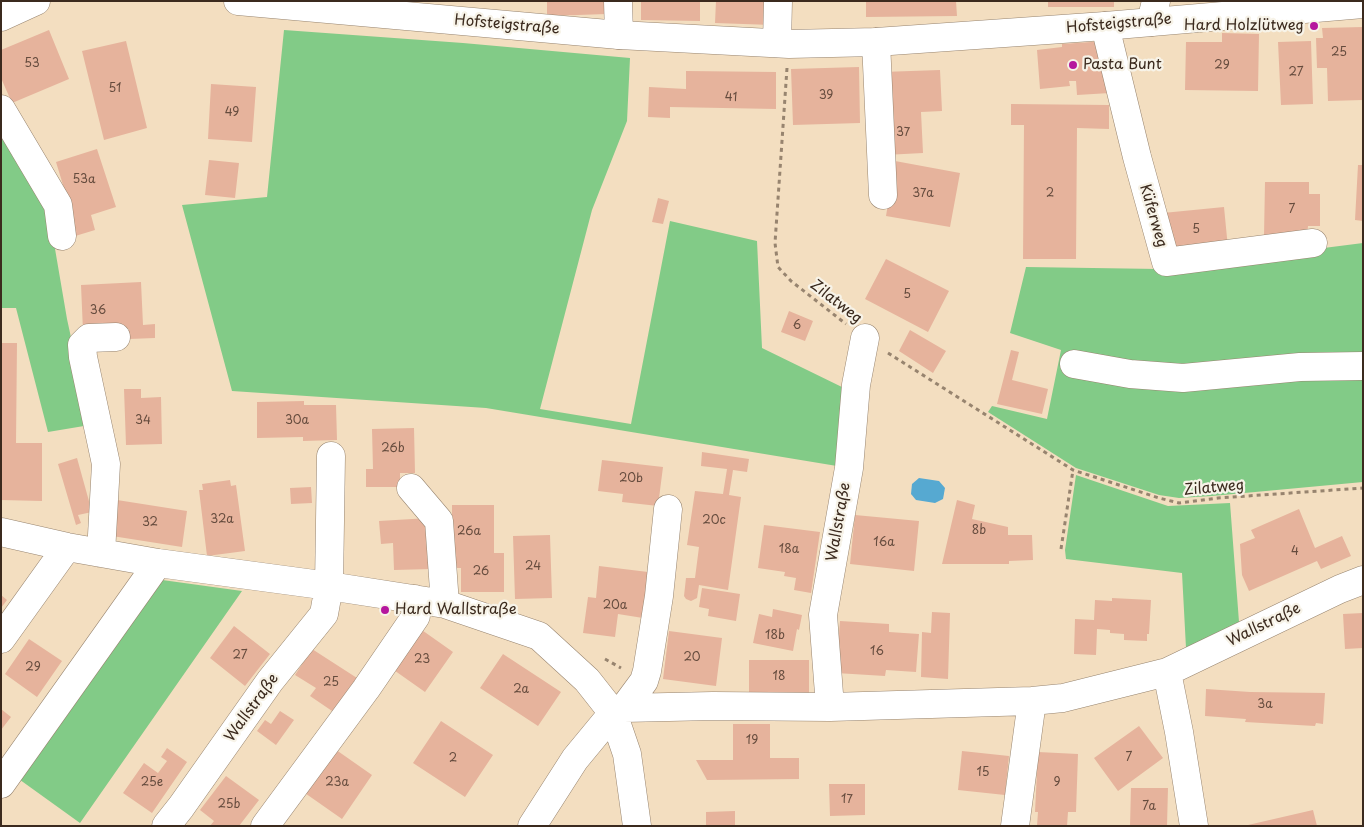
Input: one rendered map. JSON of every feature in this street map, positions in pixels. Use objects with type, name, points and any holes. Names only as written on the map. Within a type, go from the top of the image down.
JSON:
[{"type":"street","points":[[1,18],[36,1]]},
{"type":"street","name":"Hofsteigstraße","points":[[238,1],[619,35],[783,43],[876,42],[1105,26],[1154,12],[1363,4]]},
{"type":"street","points":[[618,1],[619,35]]},
{"type":"street","points":[[778,1],[783,43]]},
{"type":"street","name":"Küferweg","points":[[1105,26],[1137,157],[1166,262],[1313,243]]},
{"type":"street","points":[[876,42],[883,195]]},
{"type":"street","points":[[1,109],[58,205],[62,236]]},
{"type":"street","points":[[101,553],[106,464],[82,345],[89,338],[116,337]]},
{"type":"street","name":"Wallstraße","points":[[830,707],[823,614],[849,468],[856,386],[865,338]]},
{"type":"street","points":[[1074,364],[1130,374],[1183,378],[1300,367],[1363,366]]},
{"type":"street","name":"Wallstraße","points":[[166,826],[270,681],[324,614],[329,586],[330,456]]},
{"type":"street","points":[[411,488],[438,521],[445,604]]},
{"type":"street","points":[[532,826],[575,759],[644,681],[659,596],[668,509]]},
{"type":"street","points":[[1,532],[67,547],[158,563],[445,604],[539,636],[619,710],[637,826]]},
{"type":"street","points":[[1,639],[67,547]]},
{"type":"street","points":[[1,784],[158,563]]},
{"type":"street","name":"Wallstraße","points":[[619,710],[713,706],[830,707],[1032,701],[1062,698],[1166,672],[1340,589],[1363,580]]},
{"type":"street","points":[[265,826],[370,692],[416,616],[415,600]]},
{"type":"street","points":[[1166,672],[1179,732],[1194,826]]},
{"type":"street","points":[[1015,826],[1032,701]]},
{"type":"path","name":"Zilatweg","points":[[783,43],[775,243],[778,267],[791,281],[865,338],[1073,470],[1159,498],[1178,503],[1218,498],[1363,488]]},
{"type":"path","points":[[1061,549],[1073,470]]},
{"type":"green space","points":[[284,30],[630,58],[627,121],[592,210],[540,409],[631,424],[670,221],[757,241],[762,348],[846,389],[843,467],[486,408],[232,391],[182,205],[267,197]]},
{"type":"green space","points":[[1,122],[47,202],[67,319],[90,425],[48,432],[16,308],[1,308]]},
{"type":"green space","points":[[1363,243],[1363,482],[1212,496],[1179,498],[1159,495],[1076,468],[988,412],[992,406],[1047,419],[1061,350],[1010,333],[1026,267],[1159,269]]},
{"type":"green space","points":[[1076,475],[1168,506],[1230,503],[1239,622],[1186,648],[1182,573],[1066,559],[1065,550]]},
{"type":"green space","points":[[155,579],[242,591],[80,823],[16,777]]},
{"type":"water","points":[[919,478],[939,481],[945,488],[943,499],[935,503],[916,500],[911,494],[912,484]]},
{"type":"building","points":[[547,1],[606,1],[607,14],[547,16]]},
{"type":"building","points":[[641,1],[700,1],[700,21],[641,20]]},
{"type":"building","points":[[716,1],[773,1],[772,25],[715,23]]},
{"type":"building","points":[[866,1],[956,1],[957,16],[866,17]]},
{"type":"building","points":[[1048,1],[1114,1],[1114,7],[1048,7]]},
{"type":"building","points":[[1363,27],[1363,100],[1328,101],[1327,68],[1317,68],[1316,38],[1323,38],[1322,28]]},
{"type":"building","points":[[49,30],[69,79],[12,103],[1,78],[1,50]]},
{"type":"building","points":[[1222,33],[1259,34],[1258,91],[1185,90],[1186,42],[1222,42]]},
{"type":"building","points":[[126,41],[147,128],[104,140],[82,51]]},
{"type":"building","name":"Pasta Bunt","points":[[1106,41],[1110,93],[1077,95],[1076,81],[1069,81],[1070,86],[1040,89],[1037,50],[1062,47],[1062,44]]},
{"type":"building","points":[[1311,41],[1313,104],[1281,105],[1278,42]]},
{"type":"building","points":[[859,67],[860,123],[793,125],[791,69]]},
{"type":"building","points":[[940,70],[942,111],[921,112],[923,153],[885,155],[882,72]]},
{"type":"building","points":[[686,71],[776,72],[776,109],[670,107],[670,118],[648,117],[649,87],[686,89]]},
{"type":"building","points":[[211,84],[256,87],[252,142],[208,139]]},
{"type":"building","points":[[1011,104],[1109,105],[1109,129],[1077,128],[1076,259],[1023,259],[1024,125],[1011,125]]},
{"type":"building","points":[[97,149],[116,207],[91,215],[95,230],[72,237],[67,198],[56,162]]},
{"type":"building","points":[[209,160],[239,163],[235,198],[205,195]]},
{"type":"building","points":[[895,161],[960,173],[950,227],[886,216]]},
{"type":"building","points":[[1358,165],[1363,165],[1363,221],[1355,220]]},
{"type":"building","points":[[1265,182],[1309,182],[1309,194],[1320,194],[1320,226],[1308,226],[1307,236],[1264,236]]},
{"type":"building","points":[[658,198],[669,201],[663,224],[652,222]]},
{"type":"building","points":[[1224,207],[1228,248],[1167,249],[1163,213]]},
{"type":"building","points":[[886,259],[949,291],[928,332],[865,299]]},
{"type":"building","points":[[141,282],[143,325],[155,324],[155,338],[129,339],[129,329],[83,331],[81,285]]},
{"type":"building","points":[[789,311],[813,321],[805,341],[781,332]]},
{"type":"building","points":[[910,330],[946,351],[933,373],[899,351]]},
{"type":"building","points":[[1,343],[17,343],[16,443],[42,443],[42,501],[1,500]]},
{"type":"building","points":[[1011,350],[1019,352],[1012,380],[1048,389],[1042,414],[997,404]]},
{"type":"building","points":[[124,389],[141,389],[141,398],[161,397],[162,444],[126,445]]},
{"type":"building","points":[[304,401],[304,405],[336,405],[337,440],[303,441],[303,437],[257,438],[257,402]]},
{"type":"building","points":[[414,428],[415,473],[400,473],[400,487],[366,487],[366,469],[373,469],[372,429]]},
{"type":"building","points":[[702,452],[749,459],[747,472],[733,470],[729,495],[741,497],[728,590],[699,585],[697,598],[691,601],[684,596],[686,578],[695,578],[699,547],[687,545],[695,491],[723,494],[727,469],[701,466]]},
{"type":"building","points":[[77,458],[92,512],[78,515],[81,523],[76,525],[58,464]]},
{"type":"building","points":[[602,460],[663,467],[658,506],[622,502],[623,494],[598,491]]},
{"type":"building","points":[[230,480],[231,486],[236,485],[245,551],[207,556],[199,490],[203,490],[202,484]]},
{"type":"building","points":[[311,487],[312,503],[291,504],[290,488]]},
{"type":"building","points":[[117,500],[187,511],[182,547],[112,536]]},
{"type":"building","points":[[957,500],[975,505],[972,519],[1008,527],[1008,535],[1032,535],[1033,560],[1009,561],[1009,564],[942,564]]},
{"type":"building","points":[[452,505],[494,505],[494,553],[504,553],[504,592],[461,592],[461,568],[452,568]]},
{"type":"building","points":[[1299,509],[1315,548],[1342,536],[1351,556],[1321,569],[1317,561],[1249,591],[1242,575],[1240,544],[1255,538],[1251,530]]},
{"type":"building","points":[[855,515],[919,521],[914,571],[850,564]]},
{"type":"building","points":[[429,518],[432,569],[394,570],[393,543],[381,544],[379,521]]},
{"type":"building","points":[[764,525],[820,532],[811,593],[794,590],[796,578],[784,576],[785,572],[758,568]]},
{"type":"building","points":[[550,535],[552,598],[515,599],[513,536]]},
{"type":"building","points":[[599,566],[648,572],[643,618],[618,614],[615,637],[583,633],[588,597],[596,598]]},
{"type":"building","points":[[702,588],[740,594],[736,621],[708,616],[709,609],[699,607]]},
{"type":"building","points":[[1,595],[7,600],[1,608]]},
{"type":"building","points":[[1112,598],[1151,600],[1147,641],[1124,640],[1124,634],[1110,633],[1110,630],[1097,629],[1096,655],[1074,654],[1075,619],[1094,620],[1095,600],[1112,601]]},
{"type":"building","points":[[773,609],[802,615],[793,651],[753,643],[759,614],[772,617]]},
{"type":"building","points":[[932,612],[950,613],[948,679],[921,677],[922,632],[931,633]]},
{"type":"building","points":[[1363,613],[1363,648],[1345,649],[1343,614]]},
{"type":"building","points":[[840,621],[889,624],[889,632],[919,634],[916,672],[886,670],[885,676],[836,673]]},
{"type":"building","points":[[234,626],[270,654],[245,686],[210,658]]},
{"type":"building","points":[[419,628],[453,652],[425,692],[391,668]]},
{"type":"building","points":[[669,631],[722,638],[716,686],[663,679]]},
{"type":"building","points":[[29,639],[62,661],[37,697],[5,674]]},
{"type":"building","points":[[312,649],[357,678],[335,713],[310,696],[316,688],[295,675]]},
{"type":"building","points":[[503,654],[561,692],[538,726],[480,688]]},
{"type":"building","points":[[749,660],[809,660],[809,694],[749,694]]},
{"type":"building","points":[[1206,689],[1250,692],[1325,693],[1323,724],[1316,723],[1315,726],[1245,722],[1246,719],[1205,716]]},
{"type":"building","points":[[1,709],[11,717],[1,730]]},
{"type":"building","points":[[280,711],[294,720],[276,745],[257,731],[265,720],[271,724]]},
{"type":"building","points":[[441,721],[493,755],[465,797],[413,763]]},
{"type":"building","points":[[733,724],[770,724],[770,758],[799,758],[799,779],[707,780],[696,760],[733,760]]},
{"type":"building","points":[[1139,726],[1163,758],[1118,791],[1094,758]]},
{"type":"building","points":[[332,747],[372,775],[342,819],[302,791]]},
{"type":"building","points":[[167,748],[187,762],[152,813],[123,793],[144,763],[158,773],[167,761],[161,757]]},
{"type":"building","points":[[962,751],[1009,756],[1005,795],[958,790]]},
{"type":"building","points":[[1038,752],[1078,754],[1076,812],[1068,812],[1067,826],[1037,826],[1038,812],[1035,812]]},
{"type":"building","points":[[226,776],[259,800],[239,826],[210,826],[214,821],[200,810]]},
{"type":"building","points":[[829,784],[865,784],[865,815],[830,816]]},
{"type":"building","points":[[1131,788],[1168,788],[1167,826],[1130,826]]},
{"type":"building","points":[[1313,810],[1317,826],[1248,826],[1248,825]]},
{"type":"building","points":[[735,811],[735,826],[706,826],[706,812]]},
{"type":"place","name":"Hard Holzlütweg","points":[[1314,26]]},
{"type":"place","name":"Pasta Bunt","points":[[1073,65]]},
{"type":"place","name":"Hard Wallstraße","points":[[385,610]]}]
